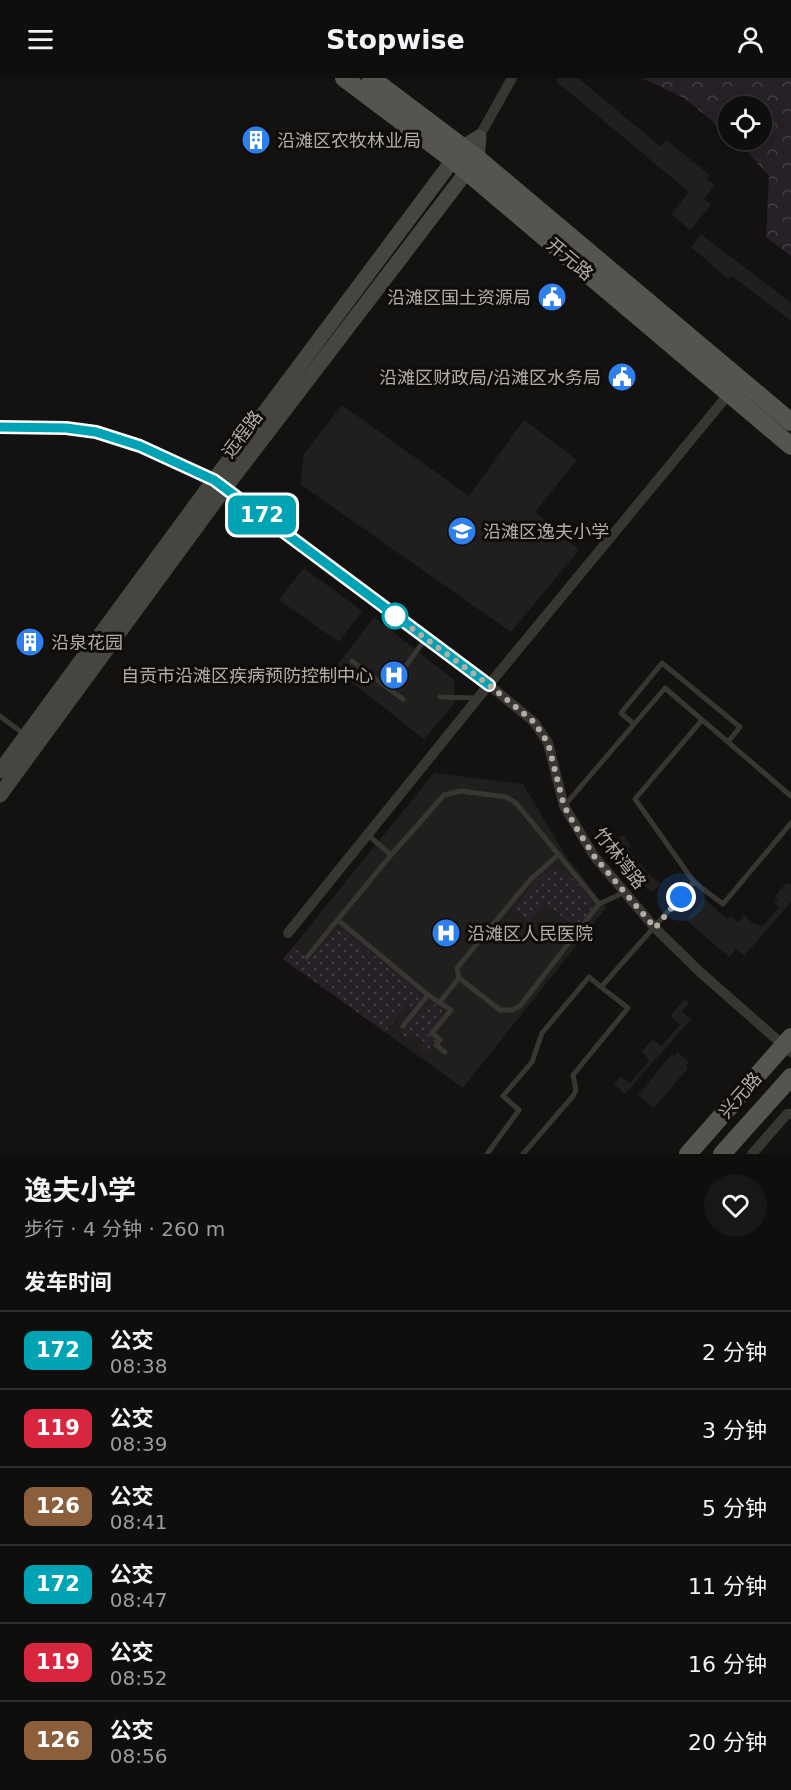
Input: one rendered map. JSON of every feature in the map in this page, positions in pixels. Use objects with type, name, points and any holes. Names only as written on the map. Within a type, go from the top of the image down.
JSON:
[{"type":"main road","name":"开元路","points":[[344,78],[468,154]]},
{"type":"main road","name":"开元路","points":[[371,78],[468,154],[734,387],[791,446]]},
{"type":"main road","name":"远程路","points":[[0,771],[468,154]]},
{"type":"main road","name":"开元路","points":[[734,387],[791,423]]},
{"type":"main road","name":"远程路","points":[[0,795],[219,484]]},
{"type":"main road","name":"兴元路","points":[[688,1154],[788,1045]]},
{"type":"main road","name":"兴元路","points":[[722,1154],[791,1077]]},
{"type":"street","points":[[468,154],[512,78]]},
{"type":"street","points":[[288,933],[734,387]]},
{"type":"street","name":"竹林湾路","points":[[0,427],[66,428],[96,432],[140,446],[219,484],[489,685],[534,722],[548,743],[564,806],[594,856],[655,928],[788,1045]]},
{"type":"street","points":[[752,1154],[787,1114],[791,1114]]},
{"type":"lane","points":[[389,688],[426,638]]},
{"type":"lane","points":[[352,661],[403,699]]},
{"type":"lane","points":[[634,724],[621,713],[662,663],[740,728],[728,742]]},
{"type":"lane","points":[[564,806],[665,688],[791,796]]},
{"type":"lane","points":[[440,697],[478,698]]},
{"type":"lane","points":[[0,716],[26,736]]},
{"type":"lane","points":[[702,720],[635,799],[694,882],[723,904],[791,823]]},
{"type":"lane","points":[[307,957],[439,799],[454,792],[510,799],[599,904]]},
{"type":"lane","points":[[367,834],[391,855]]},
{"type":"lane","points":[[558,855],[530,880],[457,968],[459,978],[500,1010],[512,1010],[520,1006],[599,904],[625,892]]},
{"type":"lane","points":[[601,987],[694,882]]},
{"type":"lane","points":[[338,920],[428,995],[451,1010],[432,1033],[440,1040],[436,1045],[445,1052]]},
{"type":"lane","points":[[487,1154],[519,1110],[503,1096],[532,1062],[542,1033],[589,977],[628,1008],[573,1076],[576,1090],[573,1096],[523,1154]]},
{"type":"lane","points":[[439,1003],[459,978]]},
{"type":"lane","points":[[403,1026],[428,995]]},
{"type":"shaded area","points":[[558,78],[578,78],[660,146],[666,140],[710,175],[707,179],[715,185],[704,199],[711,205],[690,230],[671,214],[689,192],[556,81]]},
{"type":"shaded area","points":[[701,234],[791,303],[791,321],[732,276],[728,279],[691,247]]},
{"type":"shaded area","name":"沿滩区逸夫小学","points":[[342,405],[469,496],[524,420],[577,460],[535,512],[579,550],[511,632],[300,484],[304,454]]},
{"type":"shaded area","points":[[304,568],[362,611],[339,642],[279,600]]},
{"type":"shaded area","name":"自贡市沿滩区疾病预防控制中心","points":[[374,617],[454,680],[454,704],[424,739],[334,669]]},
{"type":"shaded area","name":"沿滩区人民医院","points":[[434,773],[523,784],[566,856],[606,908],[463,1088],[283,959]]},
{"type":"shaded area","points":[[623,835],[631,846],[628,848],[636,859],[634,860],[637,865],[640,863],[648,874],[651,873],[651,876],[660,883],[653,893],[642,884],[613,841]]},
{"type":"shaded area","points":[[786,883],[791,885],[791,902],[744,956],[736,949],[729,957],[686,920],[704,899],[727,919],[730,916],[738,922],[744,915],[755,925],[756,923],[762,927],[779,907],[774,903],[778,899],[775,896]]},
{"type":"shaded area","points":[[685,999],[689,1003],[682,1011],[691,1019],[625,1094],[614,1084],[620,1077],[630,1083],[649,1061],[642,1051],[653,1039],[661,1046],[680,1025],[670,1016]]},
{"type":"shaded area","points":[[677,1052],[689,1062],[686,1066],[688,1068],[654,1108],[638,1095],[672,1054],[674,1056]]},
{"type":"green space","points":[[642,78],[791,78],[791,256],[766,237],[769,176],[746,150],[772,150],[772,96],[718,96],[718,126],[684,98]]},
{"type":"green space","points":[[554,868],[570,876],[592,901],[593,907],[577,928],[545,903],[529,922],[514,909],[537,880]]},
{"type":"green space","points":[[336,930],[342,930],[350,936],[422,995],[413,1008],[408,1004],[385,1032],[283,959],[293,947],[310,960]]},
{"type":"green space","points":[[429,1002],[442,1010],[441,1017],[428,1034],[436,1040],[426,1052],[422,1048],[425,1043],[413,1033],[405,1038],[402,1033]]},
{"type":"bus line","name":"172","points":[[0,427],[66,428],[96,432],[140,446],[214,480],[489,685]]},
{"type":"place","name":"沿滩区农牧林业局","points":[[256,140]]},
{"type":"place","name":"沿滩区国土资源局","points":[[552,297]]},
{"type":"place","name":"沿滩区财政局/沿滩区水务局","points":[[622,377]]},
{"type":"place","name":"沿滩区逸夫小学","points":[[462,531]]},
{"type":"place","name":"沿泉花园","points":[[30,642]]},
{"type":"place","name":"自贡市沿滩区疾病预防控制中心","points":[[394,675]]},
{"type":"place","name":"沿滩区人民医院","points":[[446,933]]},
{"type":"route","points":[[395,616],[489,685],[534,722],[548,743],[564,806],[577,829],[594,856],[655,928],[681,897]]}]
